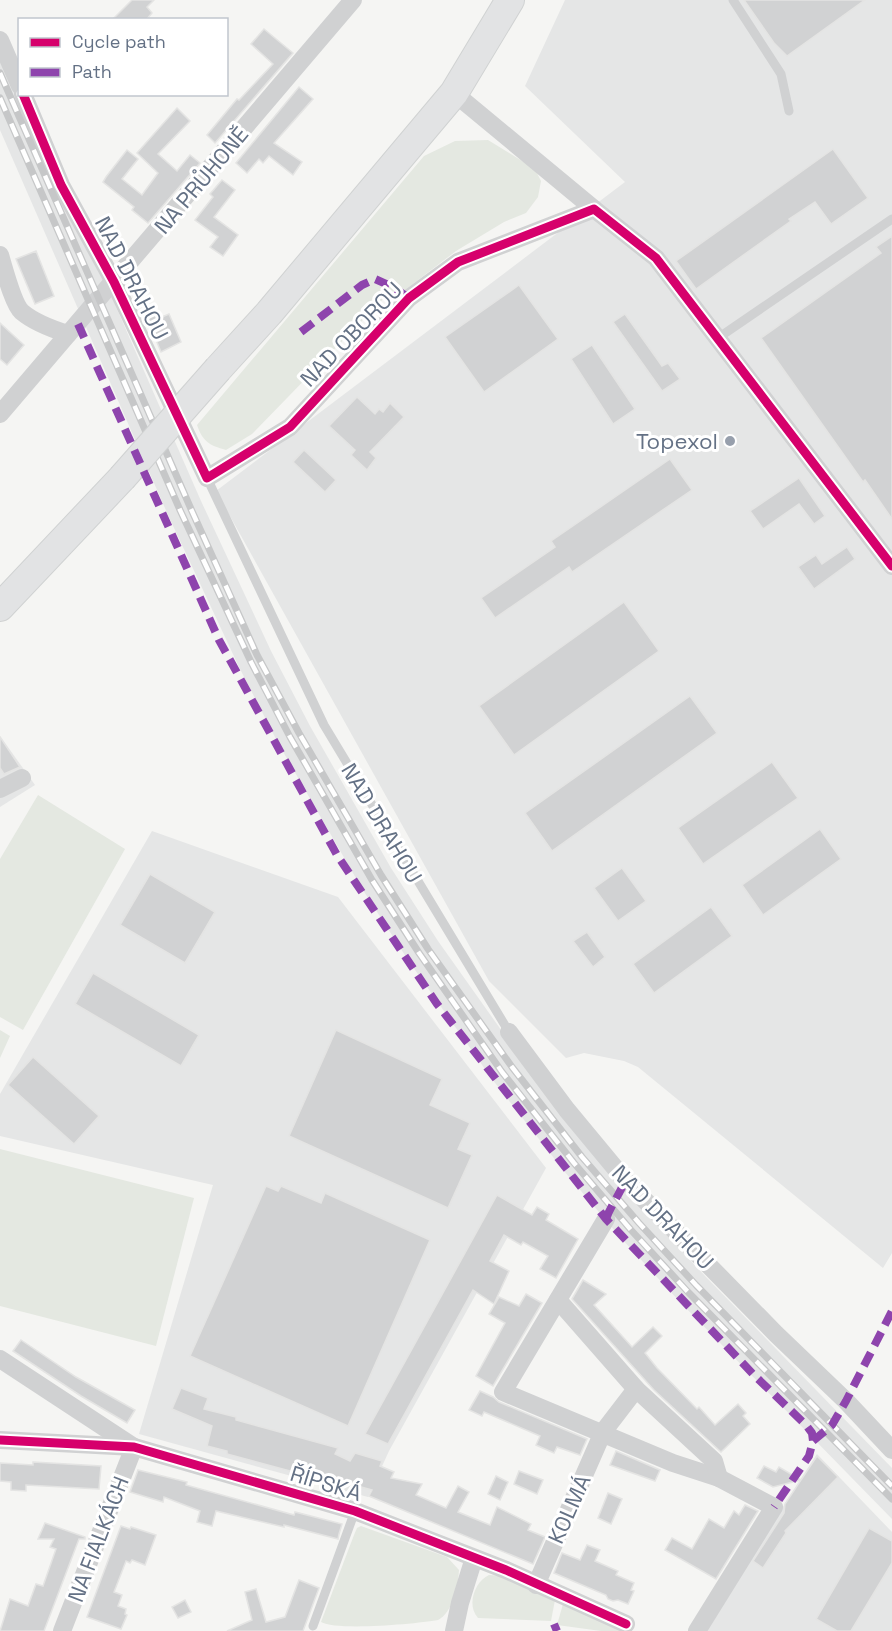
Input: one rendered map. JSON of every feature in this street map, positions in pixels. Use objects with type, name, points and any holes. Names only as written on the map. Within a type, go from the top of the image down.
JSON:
[{"type":"main road","points":[[0,607],[122,478],[269,313],[454,93],[510,0]]},
{"type":"street","name":"NA PRŮHONĚ","points":[[0,414],[353,0]]},
{"type":"street","points":[[0,40],[18,81]]},
{"type":"street","points":[[454,93],[656,258],[892,566]]},
{"type":"street","name":"NAD DRAHOU","points":[[24,96],[61,185],[114,282],[207,478]]},
{"type":"street","name":"NAD OBOROU","points":[[207,478],[290,427],[409,298],[458,262],[594,209]]},
{"type":"street","points":[[0,255],[20,311],[45,326],[68,334]]},
{"type":"street","points":[[0,789],[22,778]]},
{"type":"street","name":"NAD DRAHOU","points":[[508,1032],[567,1110],[625,1180],[892,1450]]},
{"type":"street","points":[[606,1219],[503,1392],[673,1463],[719,1478],[774,1507],[697,1631]]},
{"type":"street","points":[[558,1300],[636,1389],[714,1461],[719,1478]]},
{"type":"street","points":[[0,1359],[134,1447]]},
{"type":"street","name":"KOLMÁ","points":[[536,1585],[603,1432],[636,1389]]},
{"type":"street","name":"ŘÍPSKÁ","points":[[0,1440],[134,1447],[356,1511],[506,1570],[626,1624]]},
{"type":"street","name":"NA FIALKÁCH","points":[[62,1631],[134,1447]]},
{"type":"street","points":[[454,1631],[474,1558]]},
{"type":"lane","points":[[733,0],[781,74],[789,111]]},
{"type":"lane","points":[[717,338],[892,219]]},
{"type":"lane","name":"NAD DRAHOU","points":[[207,478],[324,725],[508,1032]]},
{"type":"lane","points":[[313,1626],[356,1511]]},
{"type":"shaded area","points":[[565,0],[892,0],[892,1253],[883,1268],[638,1067],[624,1061],[584,1053],[566,1058],[489,981],[216,491],[625,182],[525,86]]},
{"type":"shaded area","points":[[0,42],[18,83],[18,96],[24,96],[201,501],[271,651],[310,726],[391,868],[438,941],[521,1058],[648,1215],[892,1468],[892,1519],[679,1301],[564,1171],[492,1079],[408,960],[361,887],[278,743],[239,667],[168,515],[0,130]]},
{"type":"shaded area","points":[[488,140],[535,169],[541,181],[538,197],[526,213],[504,222],[456,251],[405,290],[390,292],[252,434],[226,450],[207,442],[197,425],[424,156],[455,141]]},
{"type":"shaded area","points":[[0,736],[35,785],[0,807]]},
{"type":"shaded area","points":[[38,795],[125,849],[23,1030],[0,1017],[0,859]]},
{"type":"shaded area","points":[[152,831],[338,897],[546,1168],[389,1451],[368,1497],[139,1434],[213,1185],[0,1136],[0,1094]]},
{"type":"shaded area","points":[[0,1030],[10,1036],[0,1058]]},
{"type":"shaded area","points":[[0,1149],[194,1198],[156,1346],[0,1306]]},
{"type":"shaded area","points":[[817,1454],[892,1532],[892,1631],[703,1631]]},
{"type":"shaded area","points":[[361,1526],[447,1557],[459,1570],[454,1598],[443,1616],[438,1620],[427,1622],[377,1626],[329,1625],[321,1622],[354,1535],[357,1528]]},
{"type":"shaded area","points":[[489,1575],[503,1576],[555,1600],[551,1621],[478,1618],[473,1607],[474,1594],[480,1582]]},
{"type":"shaded area","points":[[563,1604],[620,1627],[619,1631],[557,1625]]},
{"type":"building","points":[[132,0],[154,0],[147,7],[152,13],[148,18],[114,18]]},
{"type":"building","points":[[744,0],[865,0],[787,56],[774,43]]},
{"type":"building","points":[[264,29],[293,53],[215,143],[207,135],[237,99],[239,100],[273,64],[251,44]]},
{"type":"building","points":[[299,87],[313,99],[274,143],[302,162],[293,175],[269,156],[263,163],[259,159],[247,173],[236,163]]},
{"type":"building","points":[[177,108],[190,121],[158,154],[177,171],[190,155],[200,163],[148,223],[132,210],[134,207],[103,182],[127,150],[138,159],[122,179],[142,195],[158,173],[137,153]]},
{"type":"building","points":[[833,149],[868,198],[831,224],[815,202],[696,289],[676,261]]},
{"type":"building","points":[[222,180],[235,190],[214,217],[238,235],[223,256],[210,247],[218,237],[195,220],[213,197],[210,194]]},
{"type":"building","points":[[892,236],[892,519],[761,338],[881,253],[876,247]]},
{"type":"building","points":[[36,251],[54,296],[35,304],[16,259]]},
{"type":"building","points":[[519,285],[558,339],[484,392],[445,337]]},
{"type":"building","points":[[160,313],[162,317],[169,314],[181,342],[161,352],[147,318]]},
{"type":"building","points":[[625,314],[662,366],[668,363],[680,379],[662,391],[613,322]]},
{"type":"building","points":[[0,323],[24,345],[7,365],[0,359]]},
{"type":"building","points":[[592,345],[635,409],[613,424],[571,359]]},
{"type":"building","points":[[357,397],[375,414],[379,409],[383,412],[390,403],[404,417],[370,452],[376,458],[367,470],[351,455],[355,450],[329,426]]},
{"type":"building","points":[[304,450],[336,480],[325,492],[293,462]]},
{"type":"building","points":[[670,459],[692,490],[572,572],[569,567],[495,618],[481,598],[555,547],[551,541]]},
{"type":"building","points":[[799,478],[825,516],[814,524],[799,504],[763,529],[750,511]]},
{"type":"building","points":[[847,547],[855,559],[814,589],[798,567],[816,555],[822,564]]},
{"type":"building","points":[[624,602],[659,651],[514,755],[479,706]]},
{"type":"building","points":[[690,696],[717,733],[552,851],[525,813]]},
{"type":"building","points":[[0,737],[20,767],[4,774],[0,768]]},
{"type":"building","points":[[772,762],[798,798],[703,864],[678,828]]},
{"type":"building","points":[[820,829],[841,859],[763,915],[742,885]]},
{"type":"building","points":[[622,868],[646,901],[618,921],[594,888]]},
{"type":"building","points":[[150,874],[215,912],[185,963],[120,925]]},
{"type":"building","points":[[711,907],[732,936],[654,993],[633,964]]},
{"type":"building","points":[[587,932],[605,957],[593,967],[573,941]]},
{"type":"building","points":[[93,973],[199,1035],[181,1066],[75,1004]]},
{"type":"building","points":[[336,1030],[442,1079],[430,1105],[470,1123],[458,1149],[472,1155],[448,1208],[289,1136]]},
{"type":"building","points":[[33,1057],[99,1116],[74,1144],[8,1085]]},
{"type":"building","points":[[266,1186],[278,1191],[281,1186],[321,1203],[325,1193],[430,1240],[348,1426],[190,1356]]},
{"type":"building","points":[[497,1195],[532,1215],[537,1207],[549,1214],[546,1220],[578,1239],[556,1278],[540,1269],[548,1256],[523,1242],[521,1245],[504,1235],[490,1261],[509,1271],[494,1304],[473,1290],[388,1444],[365,1434]]},
{"type":"building","points":[[583,1280],[606,1294],[594,1305],[632,1347],[653,1327],[662,1336],[645,1353],[657,1368],[715,1425],[738,1404],[746,1413],[743,1416],[750,1424],[721,1452],[654,1390],[572,1299]]},
{"type":"building","points":[[526,1294],[542,1303],[493,1386],[476,1376],[505,1323],[489,1314],[499,1297],[519,1306]]},
{"type":"building","points":[[21,1340],[76,1377],[135,1410],[127,1423],[13,1351]]},
{"type":"building","points":[[181,1388],[208,1398],[204,1409],[338,1448],[335,1454],[350,1461],[355,1453],[382,1461],[380,1466],[394,1472],[391,1478],[422,1484],[416,1495],[446,1508],[458,1486],[469,1492],[458,1512],[490,1525],[497,1507],[531,1524],[528,1530],[545,1537],[533,1564],[369,1496],[372,1490],[343,1482],[342,1485],[227,1454],[227,1451],[207,1446],[212,1426],[172,1409]]},
{"type":"building","points":[[480,1391],[499,1402],[587,1439],[580,1455],[557,1447],[554,1453],[536,1445],[540,1436],[484,1412],[482,1416],[469,1410]]},
{"type":"building","points":[[616,1451],[660,1470],[655,1481],[610,1465]]},
{"type":"building","points":[[817,1456],[838,1477],[785,1531],[786,1533],[763,1568],[753,1561],[784,1513],[785,1504]]},
{"type":"building","points":[[33,1462],[101,1466],[99,1489],[26,1485],[26,1491],[11,1490],[11,1482],[0,1481],[0,1463],[33,1465]]},
{"type":"building","points":[[764,1466],[776,1472],[779,1467],[801,1480],[773,1487],[757,1478]]},
{"type":"building","points":[[138,1470],[187,1482],[186,1485],[294,1515],[295,1512],[342,1524],[338,1539],[216,1511],[212,1526],[197,1522],[200,1511],[164,1497],[163,1502],[130,1492]]},
{"type":"building","points":[[519,1471],[543,1480],[537,1494],[514,1484]]},
{"type":"building","points":[[496,1476],[508,1482],[500,1500],[488,1494]]},
{"type":"building","points":[[608,1493],[622,1499],[611,1524],[598,1518]]},
{"type":"building","points":[[745,1505],[758,1511],[716,1579],[665,1550],[672,1538],[692,1549],[709,1519],[724,1528],[734,1511],[739,1515]]},
{"type":"building","points":[[45,1523],[85,1537],[85,1539],[79,1539],[44,1631],[0,1631],[10,1599],[28,1606],[36,1584],[43,1586],[56,1549],[50,1547],[54,1539],[38,1539]]},
{"type":"building","points":[[121,1526],[156,1535],[145,1565],[132,1560],[130,1563],[126,1561],[114,1592],[122,1595],[118,1606],[126,1609],[125,1614],[127,1615],[121,1629],[87,1617]]},
{"type":"building","points":[[869,1528],[892,1541],[892,1563],[851,1631],[837,1631],[816,1619]]},
{"type":"building","points":[[587,1545],[600,1550],[595,1561],[618,1571],[616,1575],[634,1583],[631,1590],[634,1591],[628,1604],[608,1599],[606,1595],[554,1573],[562,1553],[580,1560]]},
{"type":"building","points":[[299,1580],[319,1588],[303,1631],[227,1631],[252,1620],[245,1592],[256,1589],[266,1622],[285,1617]]},
{"type":"building","points":[[185,1600],[191,1612],[178,1618],[172,1607]]},
{"type":"railway","points":[[0,73],[257,655],[381,875],[428,949],[512,1067],[582,1157],[696,1285],[892,1486]]},
{"type":"railway","points":[[0,98],[180,510],[251,662],[290,737],[372,880],[419,953],[502,1072],[574,1163],[688,1292],[892,1499]]},
{"type":"marked path","points":[[301,332],[362,285],[375,279],[409,298]]},
{"type":"marked path","points":[[78,324],[219,640],[337,855],[437,1004],[606,1219],[812,1433],[813,1441],[809,1456],[774,1507]]},
{"type":"marked path","points":[[606,1219],[625,1180]]},
{"type":"marked path","points":[[813,1441],[832,1425],[892,1311]]},
{"type":"marked path","points":[[554,1624],[557,1631]]},
{"type":"cycle path","points":[[24,96],[61,185],[114,282],[207,478],[290,427],[409,298],[458,262],[594,209],[656,258],[892,566]]},
{"type":"cycle path","points":[[0,1440],[134,1447],[355,1511],[506,1570],[626,1624]]},
{"type":"place","name":"Topexol","points":[[730,441]]}]
